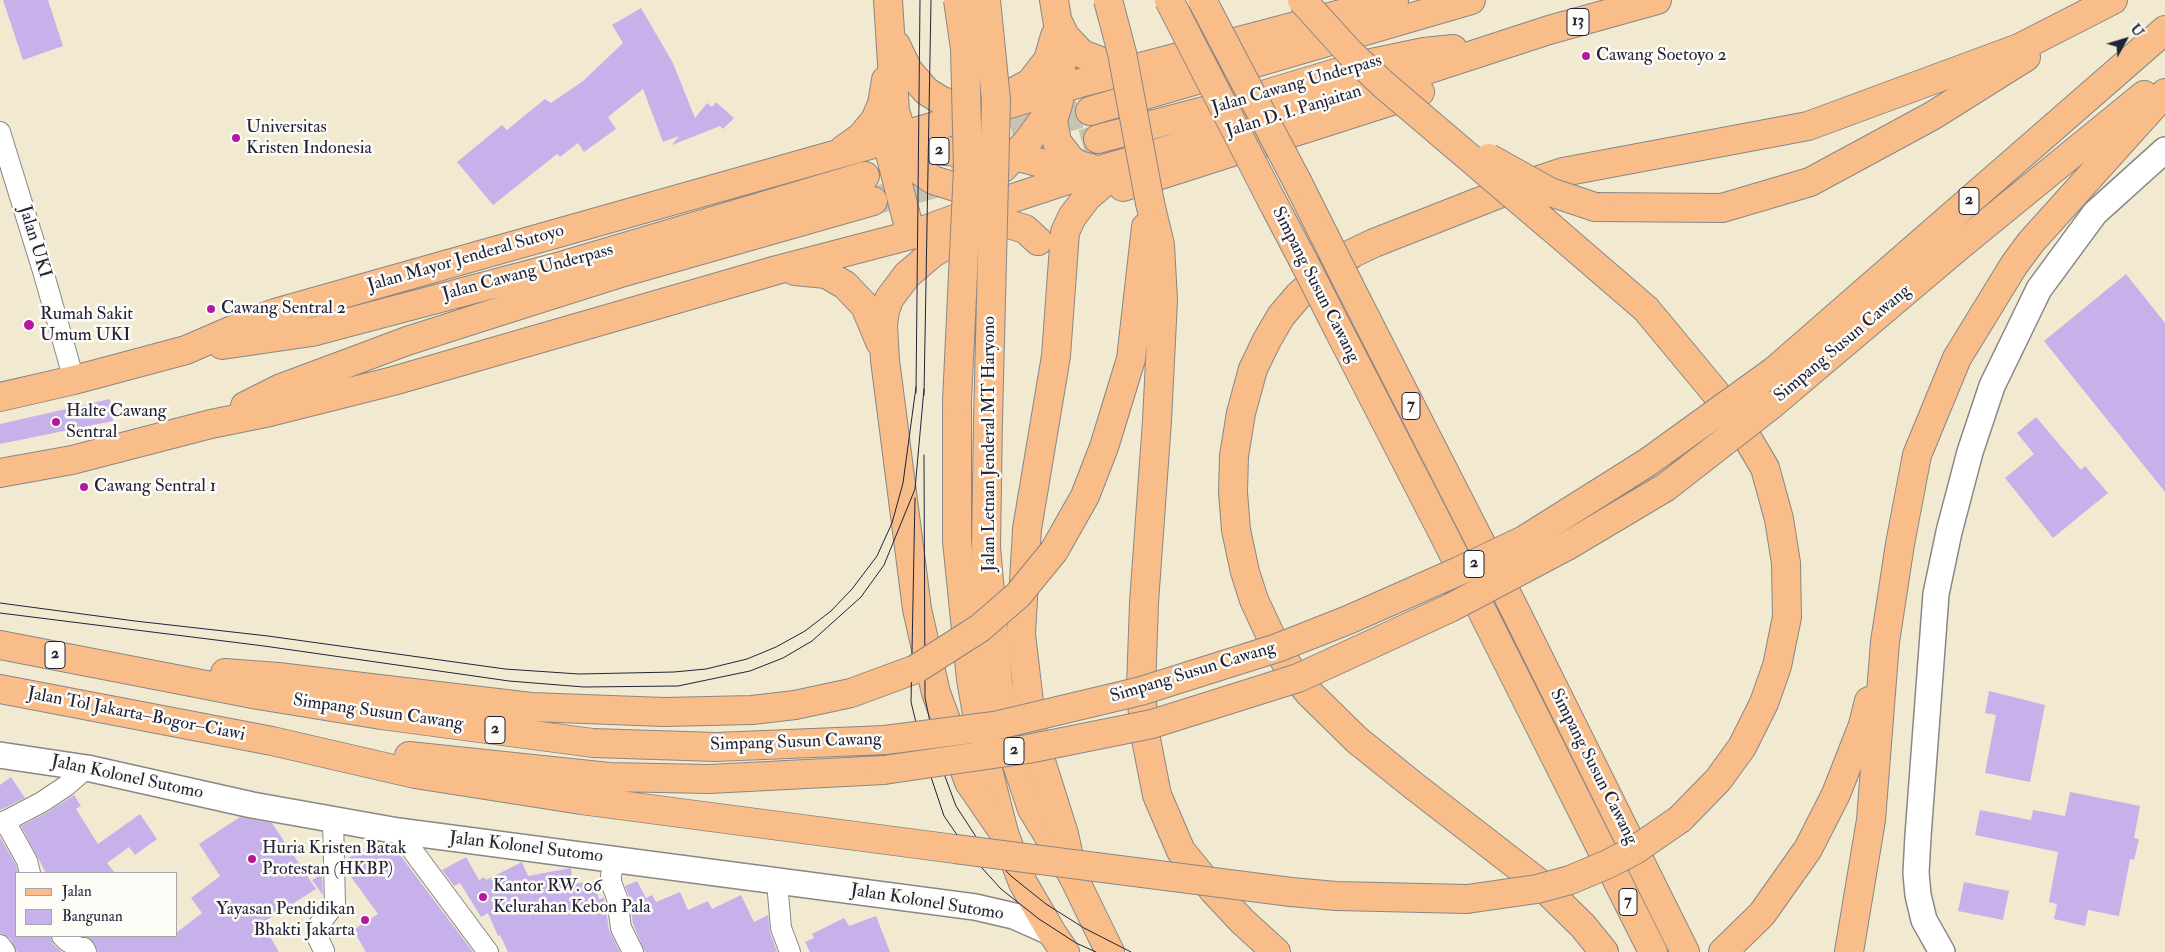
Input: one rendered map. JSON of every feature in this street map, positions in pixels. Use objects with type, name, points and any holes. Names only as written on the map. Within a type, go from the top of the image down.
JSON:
[{"type":"main road","name":"2","points":[[888,0],[895,111],[900,127],[896,138],[932,150],[1014,156],[1049,164],[1080,176]]},
{"type":"main road","name":"Jalan Letnan Jenderal MT Haryono","points":[[958,0],[964,49],[968,169],[957,401],[957,541],[970,669],[984,754],[1004,833],[1023,882],[1058,943]]},
{"type":"main road","name":"Jalan Letnan Jenderal MT Haryono","points":[[986,0],[996,100],[986,547],[998,682],[1008,738],[1032,809],[1073,876],[1110,952]]},
{"type":"main road","points":[[1108,0],[1122,53],[1150,203],[1160,245],[1163,300],[1157,421],[1144,603],[1141,675],[1144,729],[1157,795],[1181,851],[1208,885],[1242,921],[1276,952]]},
{"type":"main road","name":"Simpang Susun Cawang","points":[[1169,0],[1449,546],[1653,952]]},
{"type":"main road","name":"Simpang Susun Cawang","points":[[1202,0],[1298,183],[1525,630],[1685,952]]},
{"type":"main road","points":[[272,741],[416,774],[581,800],[955,850],[1336,896],[1467,899],[1537,889],[1570,880],[1608,864],[1635,850],[1680,819],[1718,780],[1742,747],[1764,703],[1777,666],[1787,617],[1786,563],[1778,519],[1765,468],[1739,424],[1719,397],[1646,310],[1430,123],[1395,95],[1350,53],[1302,0]]},
{"type":"main road","points":[[896,138],[1069,86],[1394,0]]},
{"type":"main road","name":"Jalan Cawang Underpass","points":[[1090,111],[1471,0]]},
{"type":"main road","name":"Jalan D. I. Panjaitan","points":[[989,197],[1080,176],[1316,106],[1596,16],[1658,0]]},
{"type":"main road","points":[[1604,952],[1583,926],[1538,882],[1358,740],[1309,693],[1291,670],[1274,643],[1254,600],[1245,572],[1236,530],[1233,492],[1234,456],[1240,413],[1253,369],[1267,340],[1281,316],[1298,296],[1317,279],[1353,253],[1382,240],[1509,190],[1563,172],[1808,126],[2019,48],[2113,0]]},
{"type":"main road","points":[[1430,123],[1550,192],[1595,206],[1722,208],[1810,182],[1932,116],[2118,0]]},
{"type":"main road","points":[[890,30],[903,62],[918,84],[942,101],[968,105],[987,103],[1006,96],[1030,83],[1048,60],[1052,52],[1056,11]]},
{"type":"main road","points":[[1056,11],[1065,36],[1073,46],[1094,60],[1118,65],[1160,62]]},
{"type":"main road","points":[[1056,11],[1069,86],[1056,108],[1053,120],[1057,142],[1063,152],[1087,168],[1120,164]]},
{"type":"main road","points":[[839,153],[861,137],[879,112],[885,95],[890,30]]},
{"type":"main road","name":"Simpang Susun Cawang","points":[[109,665],[258,695],[381,715],[593,743],[716,747],[885,740],[994,726],[1141,691],[1277,648],[1348,620],[1459,571],[1524,540],[1648,462],[1774,371],[2165,30]]},
{"type":"main road","points":[[1061,279],[1075,236],[1081,224],[1098,202],[1108,194],[1145,179],[1401,99],[1448,81],[1499,47]]},
{"type":"main road","name":"Jalan Cawang Underpass","points":[[1098,139],[1253,98],[1385,60],[1424,52],[1499,47]]},
{"type":"main road","name":"Simpang Susun Cawang","points":[[272,741],[609,777],[709,780],[884,770],[1028,749],[1152,724],[1298,678],[1450,608],[1566,546],[1666,487],[1770,406],[1958,247],[2165,78]]},
{"type":"main road","points":[[0,473],[72,460],[211,424],[270,412],[393,382],[777,270],[921,232],[956,211],[989,197],[1014,156],[1069,86]]},
{"type":"main road","points":[[1849,952],[1871,820],[1885,642],[1900,544],[1917,455],[1958,358],[2005,279],[2031,242],[2165,93]]},
{"type":"main road","points":[[896,138],[925,176],[942,184],[989,197],[1024,218],[1053,272],[1060,319]]},
{"type":"main road","points":[[896,138],[921,232]]},
{"type":"main road","name":"Jalan Mayor Jenderal Sutoyo","points":[[0,397],[74,380],[186,350],[275,313],[896,138]]},
{"type":"main road","points":[[1073,876],[1064,834],[1035,749],[1022,634],[1027,529],[1056,356],[1060,319],[1063,239],[1072,217],[1098,186],[1120,164]]},
{"type":"main road","name":"Jalan Cawang Underpass","points":[[186,350],[312,332],[560,266],[869,188],[624,272],[407,341],[282,388],[211,424]]},
{"type":"main road","points":[[109,665],[278,677],[531,707],[664,712],[752,710],[795,705],[851,693],[916,669],[980,628],[1018,595],[1054,551],[1085,496],[1104,447],[1131,359],[1150,203]]},
{"type":"main road","points":[[1004,833],[969,782],[936,693],[917,608],[885,360],[883,325],[890,299],[908,275],[933,254],[960,237],[995,224],[1015,224],[1025,229],[1038,241]]},
{"type":"main road","points":[[777,270],[818,272],[836,278],[845,284],[865,306],[872,320],[885,360]]},
{"type":"main road","points":[[0,491],[72,460]]},
{"type":"main road","points":[[1728,948],[1762,914],[1786,882],[1824,820],[1862,726],[1885,642]]},
{"type":"main road","name":"2","points":[[0,645],[109,665]]},
{"type":"main road","name":"Jalan Tol Jakarta–Bogor–Ciawi","points":[[0,689],[272,741]]},
{"type":"street","name":"Jalan UKI","points":[[0,132],[43,270],[74,380]]},
{"type":"street","points":[[1957,952],[1925,894],[1916,873],[1936,594],[1949,532],[1970,452],[1992,386],[2038,289],[2090,220],[2165,150]]},
{"type":"street","name":"Jalan Kolonel Sutomo","points":[[0,754],[87,768],[252,804],[398,831],[975,907],[1014,916],[1058,943]]},
{"type":"street","points":[[30,872],[27,861],[3,822],[50,797],[87,768]]},
{"type":"street","points":[[324,951],[317,936],[318,926],[335,904],[333,820]]},
{"type":"street","points":[[398,831],[488,952]]},
{"type":"street","points":[[615,860],[610,875],[610,882],[617,898],[622,928],[633,952]]},
{"type":"street","points":[[777,882],[781,928],[790,952]]},
{"type":"street","points":[[1925,894],[1924,920],[1942,952]]},
{"type":"street","points":[[63,937],[67,942],[80,949],[84,948],[86,952]]},
{"type":"street","points":[[0,945],[5,952]]},
{"type":"building","points":[[3,0],[48,0],[63,46],[23,60]]},
{"type":"building","points":[[641,8],[673,63],[695,118],[707,103],[712,107],[716,102],[734,118],[723,129],[720,126],[672,145],[679,136],[663,142],[643,89],[608,117],[616,129],[584,152],[578,143],[560,157],[557,154],[493,205],[457,162],[502,125],[507,130],[545,99],[551,103],[583,81],[623,43],[612,25]]},
{"type":"building","points":[[2126,274],[2165,323],[2165,492],[2044,341]]},
{"type":"building","name":"Halte Cawang Sentral","points":[[110,399],[113,421],[0,444],[0,424]]},
{"type":"building","points":[[2036,417],[2081,470],[2085,466],[2108,493],[2053,538],[2005,478],[2034,454],[2017,433]]},
{"type":"building","points":[[1989,691],[2045,705],[2030,782],[1985,773],[1996,715],[1985,713]]},
{"type":"building","points":[[11,777],[25,798],[0,810],[0,785]]},
{"type":"building","points":[[2070,792],[2140,806],[2134,838],[2139,839],[2134,860],[2130,859],[2119,916],[2088,910],[2085,926],[2054,919],[2057,904],[2049,902],[2058,852],[1975,835],[1980,810],[2031,820],[2033,810],[2065,816]]},
{"type":"building","points":[[74,795],[81,806],[76,809],[98,844],[140,814],[157,839],[135,855],[129,847],[107,863],[114,872],[45,872],[21,826],[48,812]]},
{"type":"building","points":[[240,817],[272,823],[316,889],[262,923],[279,952],[98,952],[91,939],[85,937],[178,937],[178,931],[202,913],[191,898],[220,876],[199,844]]},
{"type":"building","points":[[0,837],[16,865],[18,872],[15,872],[15,937],[50,937],[53,944],[62,952],[17,952],[10,938],[0,933]]},
{"type":"building","points":[[381,843],[385,843],[390,850],[394,847],[473,952],[366,952],[353,930],[378,914],[346,870],[346,860],[359,851],[360,853],[368,847],[370,851]]},
{"type":"building","points":[[466,857],[479,880],[484,877],[486,880],[522,862],[528,876],[571,868],[573,884],[596,881],[599,900],[604,897],[609,930],[620,952],[508,952],[500,935],[498,936],[488,913],[481,917],[460,883],[454,886],[442,870]]},
{"type":"building","points":[[322,874],[323,895],[312,880]]},
{"type":"building","points":[[637,881],[646,898],[652,895],[656,902],[680,892],[688,910],[708,901],[712,909],[741,895],[754,922],[768,915],[770,932],[777,952],[645,952],[633,924],[629,896],[625,886]]},
{"type":"building","points":[[1964,882],[2009,891],[2003,920],[1958,911]]},
{"type":"building","points":[[876,916],[890,952],[810,952],[805,942],[814,938],[812,934],[844,918],[849,926]]},
{"type":"tunnel","points":[[972,145],[1090,111]]},
{"type":"tunnel","points":[[1042,155],[1098,139]]},
{"type":"tunnel","points":[[873,201],[957,178]]},
{"type":"tram line","points":[[916,393],[920,0]]},
{"type":"tram line","points":[[924,395],[931,0]]},
{"type":"tram line","points":[[0,603],[268,636],[505,669],[579,674],[674,672],[706,669],[747,659],[776,647],[805,631],[831,611],[852,589],[877,556],[892,523],[903,483],[916,387]]},
{"type":"tram line","points":[[0,613],[264,646],[509,681],[584,687],[678,686],[750,671],[783,658],[812,641],[861,597],[884,565],[915,489],[924,389]]},
{"type":"tram line","points":[[924,455],[925,698],[937,755],[956,806],[982,846],[1011,876],[1046,904],[1084,928],[1131,952]]},
{"type":"tram line","points":[[915,498],[911,702],[925,759],[944,816],[973,858],[1001,889],[1039,919],[1076,943],[1096,952]]},
{"type":"place","name":"Cawang Soetoyo 2","points":[[1586,56]]},
{"type":"place","name":"Universitas Kristen Indonesia","points":[[236,138]]},
{"type":"place","name":"Cawang Sentral 2","points":[[211,309]]},
{"type":"place","name":"Rumah Sakit Umum UKI","points":[[29,325]]},
{"type":"place","name":"Halte Cawang Sentral","points":[[56,422]]},
{"type":"place","name":"Cawang Sentral 1","points":[[84,487]]},
{"type":"place","name":"Huria Kristen Batak Protestan (HKBP)","points":[[252,859]]},
{"type":"place","name":"Kantor RW. 06 Kelurahan Kebon Pala","points":[[483,897]]},
{"type":"place","name":"Yayasan Pendidikan Bhakti Jakarta","points":[[365,920]]}]
